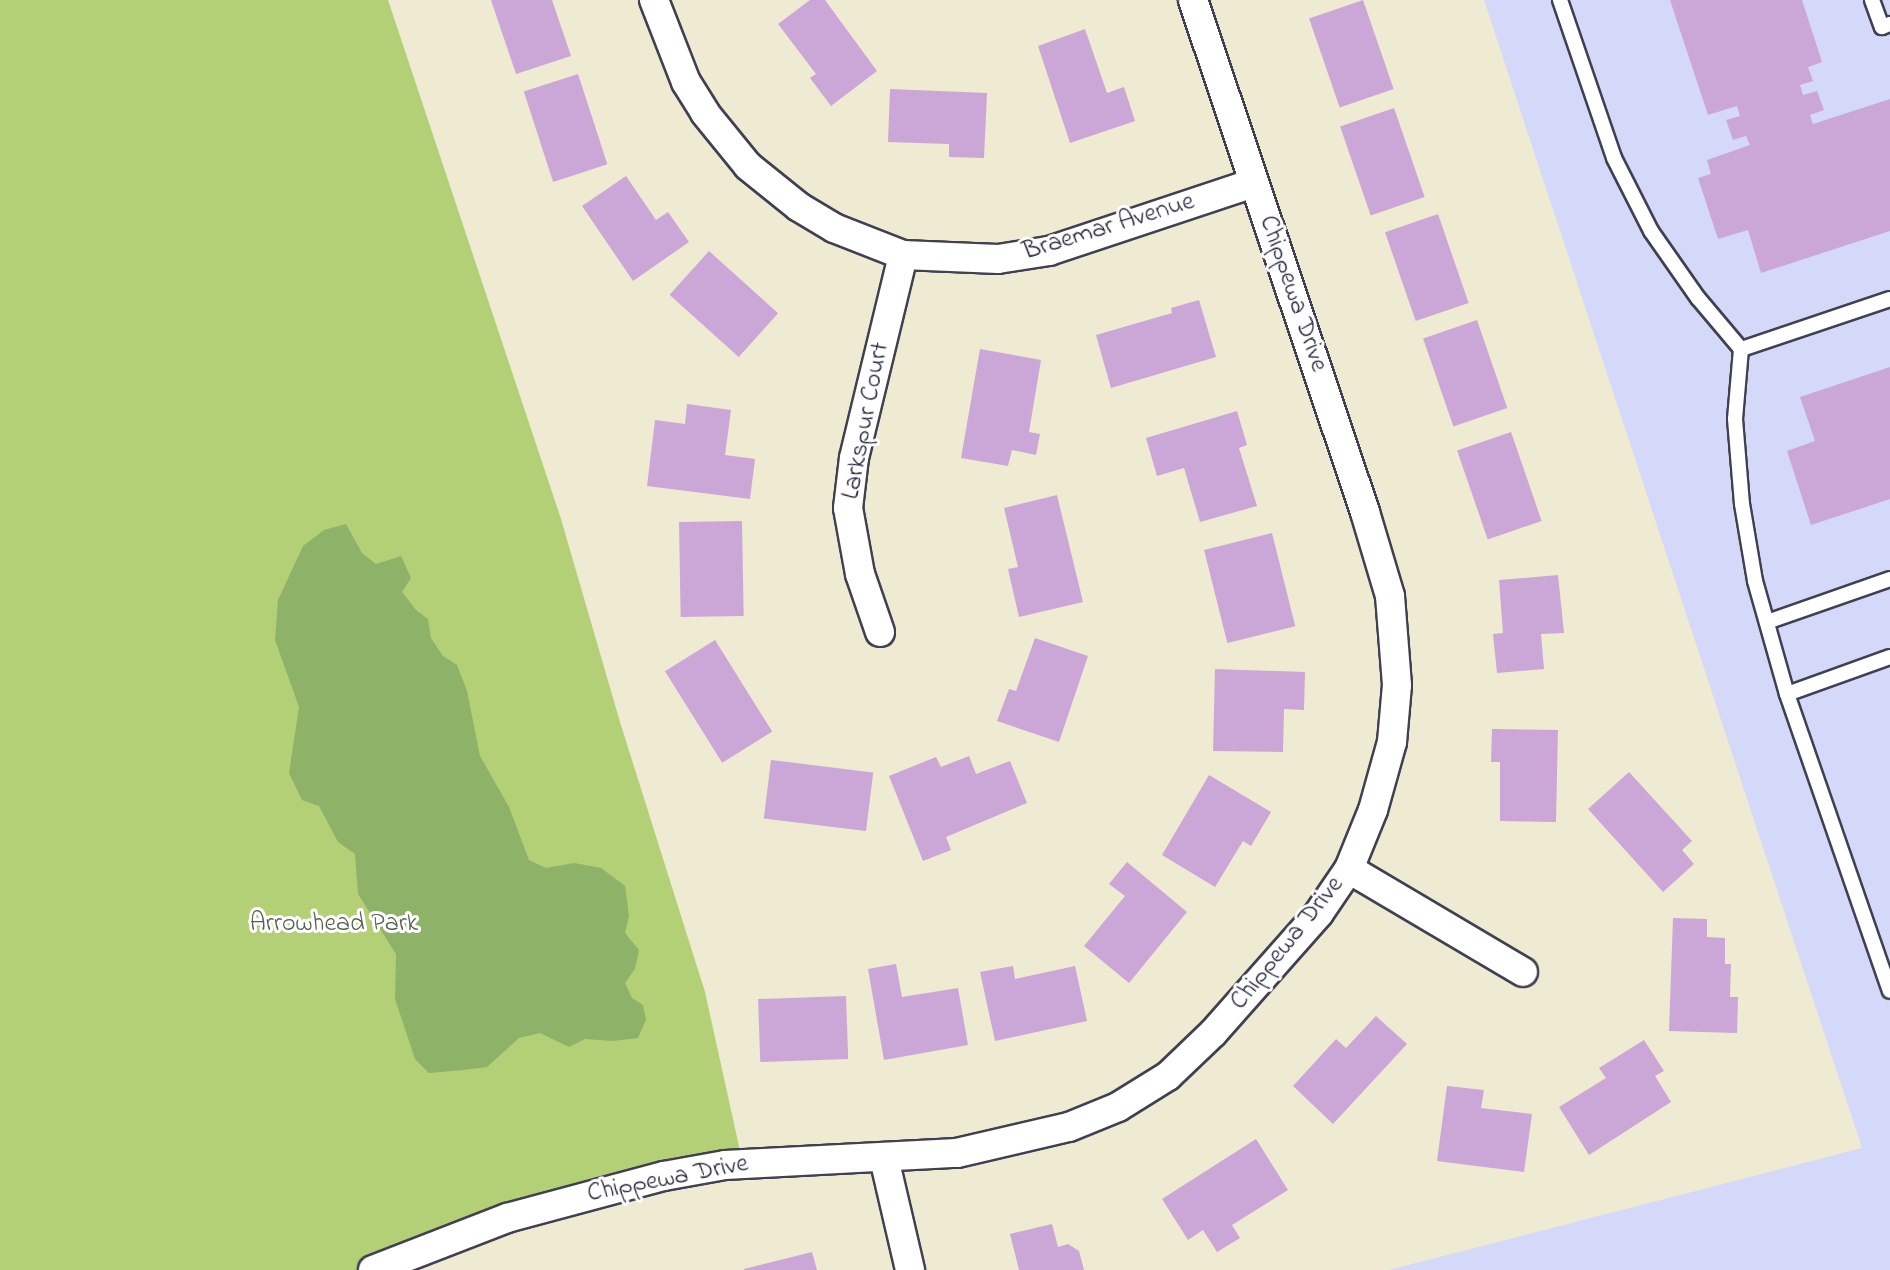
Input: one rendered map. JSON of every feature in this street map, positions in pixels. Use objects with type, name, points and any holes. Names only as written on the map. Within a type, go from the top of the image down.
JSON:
[{"type":"street","name":"Braemar Avenue","points":[[654,0],[686,82],[705,113],[748,166],[799,207],[834,228],[903,255],[998,259],[1049,251],[1254,183]]},
{"type":"street","name":"Chippewa Drive","points":[[373,1270],[507,1218],[664,1176],[739,1163],[957,1153],[1069,1127],[1118,1107],[1168,1076],[1213,1033],[1319,913],[1349,869],[1373,810],[1392,742],[1397,685],[1390,596],[1365,512],[1193,0]]},
{"type":"street","name":"Larkspur Court","points":[[880,632],[860,574],[848,508],[854,458],[903,255]]},
{"type":"street","points":[[1349,869],[1523,972]]},
{"type":"street","points":[[884,1158],[910,1270]]},
{"type":"lane","points":[[1560,0],[1614,158],[1651,231],[1698,298],[1741,349],[1735,419],[1742,504],[1767,622],[1787,694],[1890,991]]},
{"type":"lane","points":[[1872,0],[1882,27],[1890,24]]},
{"type":"lane","points":[[1741,349],[1890,299]]},
{"type":"lane","points":[[1767,622],[1890,579]]},
{"type":"lane","points":[[1787,694],[1890,657]]},
{"type":"shaded area","points":[[1484,0],[1890,0],[1890,1270],[1389,1270],[1862,1148]]},
{"type":"green space","name":"Arrowhead Park","points":[[0,0],[388,0],[561,519],[620,722],[705,992],[742,1160],[363,1270],[0,1270]]},
{"type":"green space","points":[[346,524],[362,553],[376,564],[401,556],[411,578],[402,592],[416,610],[428,619],[431,638],[443,656],[457,665],[467,691],[480,756],[509,807],[529,860],[546,868],[574,863],[601,868],[625,886],[629,916],[625,933],[639,950],[635,969],[625,983],[632,998],[643,1005],[646,1020],[638,1038],[613,1041],[585,1039],[569,1047],[540,1033],[519,1038],[487,1067],[463,1070],[429,1073],[415,1059],[395,999],[396,954],[358,894],[355,854],[338,842],[319,806],[302,800],[289,773],[299,707],[275,640],[278,600],[303,546],[324,530]]},
{"type":"building","points":[[491,0],[552,0],[571,56],[516,74]]},
{"type":"building","points":[[810,0],[825,0],[877,71],[831,106],[810,78],[816,74],[778,24]]},
{"type":"building","points":[[1363,0],[1394,89],[1340,107],[1309,19]]},
{"type":"building","points":[[1670,0],[1802,0],[1822,62],[1808,67],[1813,81],[1800,85],[1803,95],[1817,91],[1824,110],[1810,115],[1813,124],[1890,99],[1890,231],[1761,273],[1748,230],[1718,239],[1698,178],[1711,174],[1707,160],[1750,145],[1746,136],[1733,140],[1726,120],[1740,116],[1737,106],[1708,115]]},
{"type":"building","points":[[1085,29],[1107,93],[1124,87],[1135,121],[1070,143],[1038,46]]},
{"type":"building","points":[[578,74],[607,164],[553,182],[524,92]]},
{"type":"building","points":[[890,89],[987,93],[984,158],[949,157],[949,144],[888,142]]},
{"type":"building","points":[[1394,108],[1425,197],[1371,215],[1340,127]]},
{"type":"building","points":[[626,176],[656,220],[668,212],[689,242],[633,281],[582,206]]},
{"type":"building","points":[[1438,214],[1469,303],[1416,321],[1385,232]]},
{"type":"building","points":[[709,251],[778,313],[739,357],[670,295]]},
{"type":"building","points":[[1199,300],[1216,357],[1111,388],[1096,335],[1172,313],[1171,308]]},
{"type":"building","points":[[1477,320],[1507,408],[1453,426],[1423,339]]},
{"type":"building","points":[[980,349],[1041,360],[1029,432],[1040,434],[1036,455],[1012,450],[1008,466],[961,458]]},
{"type":"building","points":[[1890,367],[1890,499],[1811,525],[1787,451],[1815,441],[1800,397]]},
{"type":"building","points":[[687,404],[731,410],[725,455],[755,459],[750,499],[647,486],[655,420],[685,424]]},
{"type":"building","points":[[1237,411],[1247,445],[1239,448],[1257,506],[1200,522],[1184,468],[1157,476],[1146,438]]},
{"type":"building","points":[[1511,432],[1542,521],[1488,539],[1457,451]]},
{"type":"building","points":[[1057,495],[1083,602],[1019,617],[1008,569],[1018,567],[1004,508]]},
{"type":"building","points":[[742,521],[744,616],[681,617],[679,522]]},
{"type":"building","points":[[1272,533],[1295,626],[1227,643],[1204,550]]},
{"type":"building","points":[[1558,575],[1564,633],[1541,634],[1544,669],[1497,673],[1493,634],[1503,633],[1499,580]]},
{"type":"building","points":[[1035,638],[1088,656],[1059,742],[997,721],[1009,689],[1016,691]]},
{"type":"building","points":[[715,640],[772,732],[722,763],[665,671]]},
{"type":"building","points":[[1215,669],[1305,672],[1304,710],[1284,709],[1283,752],[1213,751]]},
{"type":"building","points":[[1492,729],[1558,730],[1556,822],[1500,821],[1500,762],[1491,762]]},
{"type":"building","points":[[969,756],[976,774],[1010,761],[1027,803],[946,837],[951,850],[923,861],[889,776],[936,757],[941,767]]},
{"type":"building","points":[[771,760],[873,773],[866,831],[764,819]]},
{"type":"building","points":[[1629,772],[1692,841],[1682,850],[1694,864],[1663,892],[1588,809]]},
{"type":"building","points":[[1209,775],[1271,812],[1251,846],[1243,841],[1215,887],[1162,855]]},
{"type":"building","points":[[1127,862],[1187,912],[1129,983],[1084,946],[1125,896],[1109,884]]},
{"type":"building","points":[[1673,918],[1707,919],[1707,937],[1725,938],[1725,964],[1731,964],[1730,997],[1738,997],[1737,1033],[1669,1031]]},
{"type":"building","points":[[896,964],[902,997],[958,988],[968,1045],[884,1060],[868,969]]},
{"type":"building","points":[[1013,966],[1015,979],[1075,966],[1087,1021],[995,1041],[980,972]]},
{"type":"building","points":[[846,996],[848,1059],[760,1062],[758,999]]},
{"type":"building","points":[[1376,1016],[1407,1044],[1333,1124],[1293,1086],[1336,1039],[1346,1048]]},
{"type":"building","points":[[1644,1040],[1664,1071],[1655,1076],[1671,1102],[1589,1155],[1559,1107],[1606,1078],[1599,1068]]},
{"type":"building","points":[[1447,1086],[1484,1090],[1481,1108],[1532,1114],[1524,1172],[1437,1161]]},
{"type":"building","points":[[1256,1139],[1288,1190],[1232,1225],[1240,1238],[1217,1252],[1203,1230],[1188,1240],[1162,1199]]},
{"type":"building","points":[[1052,1224],[1058,1247],[1068,1244],[1079,1251],[1084,1270],[1019,1270],[1010,1234]]},
{"type":"building","points":[[812,1252],[817,1270],[744,1270],[744,1269]]}]
